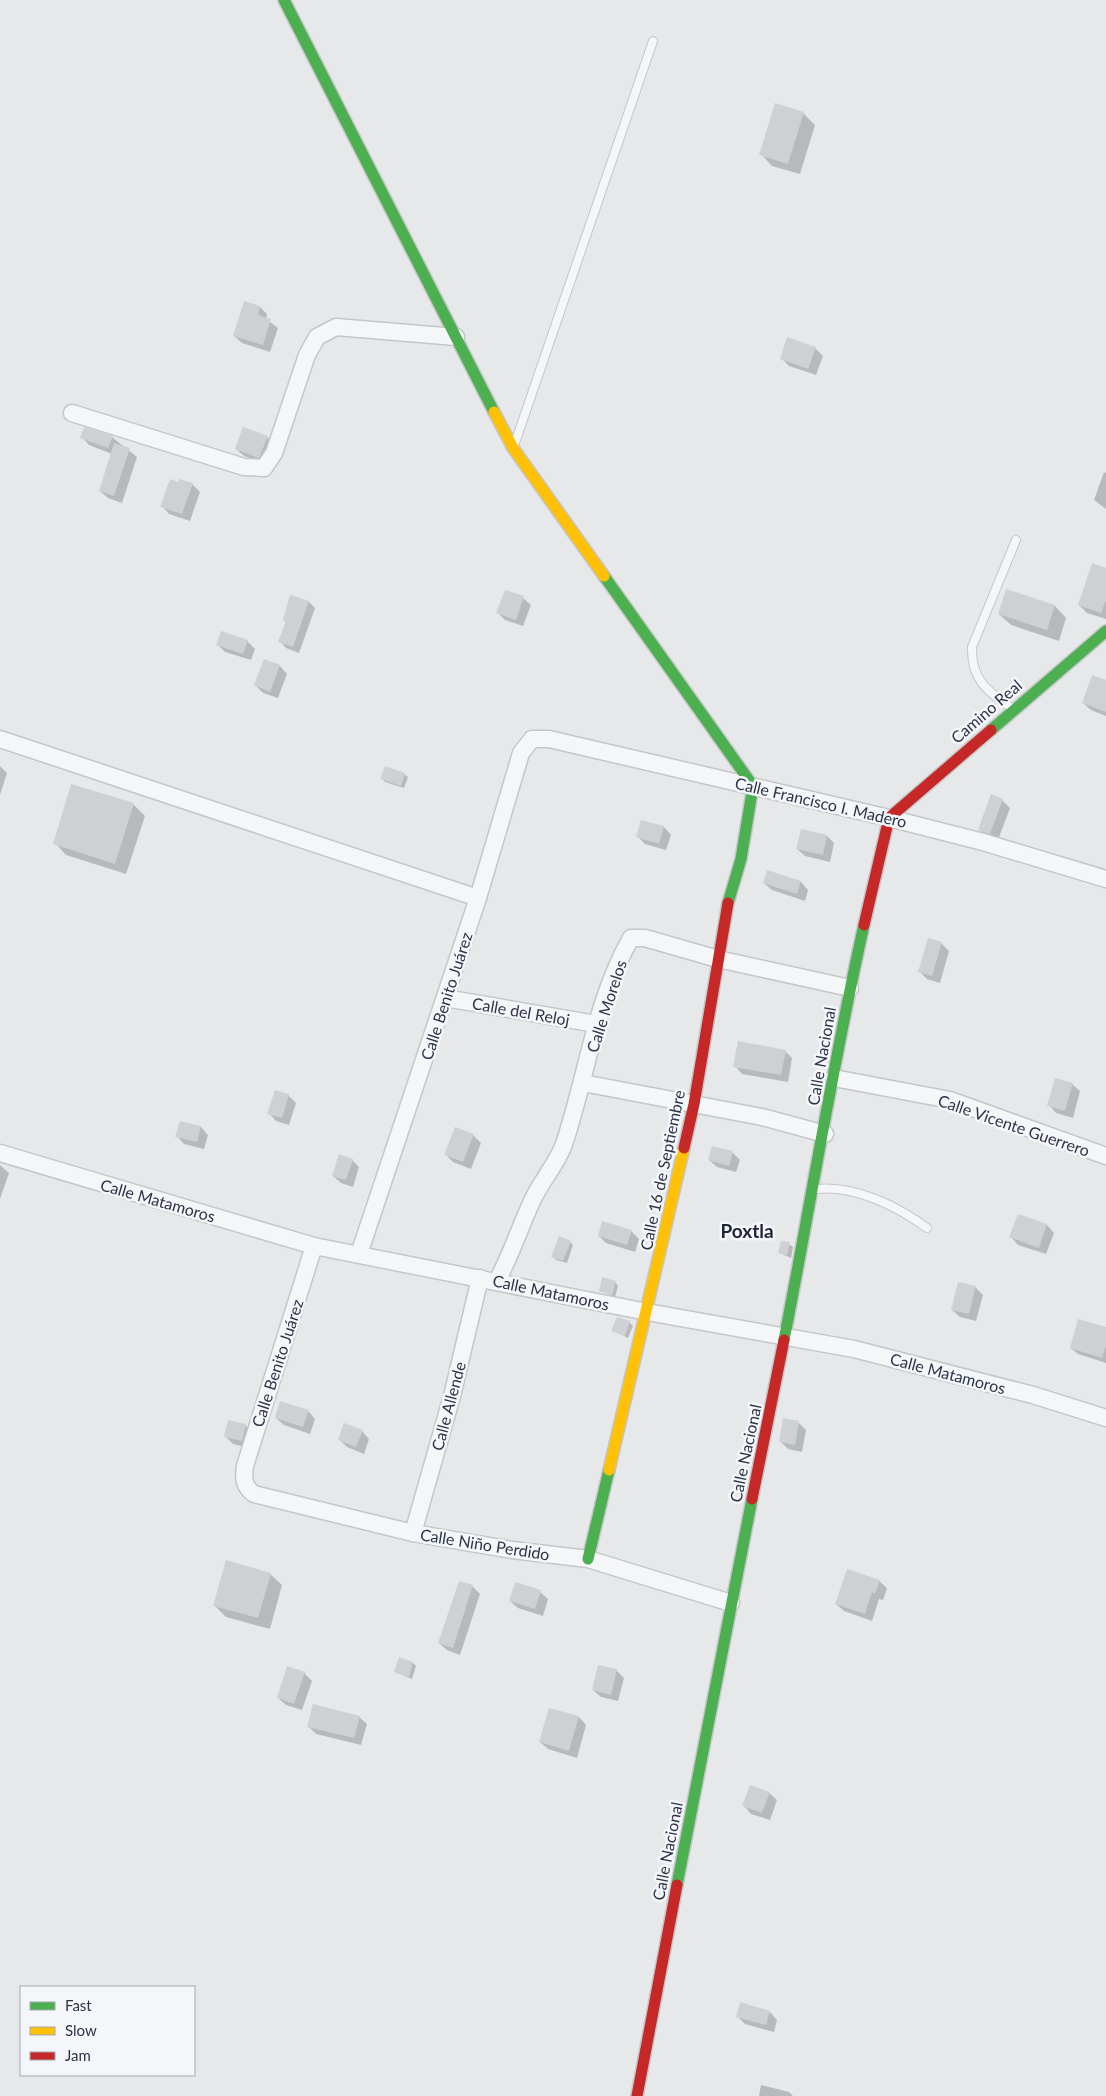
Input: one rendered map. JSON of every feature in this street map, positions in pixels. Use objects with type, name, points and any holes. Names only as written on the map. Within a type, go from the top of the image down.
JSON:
[{"type":"street","points":[[284,0],[319,73],[513,448],[753,786]]},
{"type":"street","points":[[72,413],[244,467],[264,468],[274,453],[307,355],[317,337],[336,327],[456,337]]},
{"type":"street","name":"Camino Real","points":[[889,818],[1013,709],[1106,631]]},
{"type":"street","name":"Calle Francisco I. Madero","points":[[532,739],[549,738],[889,818],[983,842],[1106,879]]},
{"type":"street","points":[[0,739],[478,898]]},
{"type":"street","name":"Calle Benito Juárez","points":[[359,1254],[478,898],[521,753],[532,739]]},
{"type":"street","name":"Calle 16 de Septiembre","points":[[588,1559],[694,1104],[726,910],[741,859],[753,786]]},
{"type":"street","name":"Calle Nacional","points":[[637,2096],[731,1602],[786,1337],[825,1134],[850,988],[889,818]]},
{"type":"street","name":"Calle Morelos","points":[[497,1281],[533,1200],[563,1147],[583,1083],[596,1024],[631,938],[645,938],[718,959],[850,988]]},
{"type":"street","name":"Calle del Reloj","points":[[445,998],[596,1024]]},
{"type":"street","name":"Calle Vicente Guerrero","points":[[834,1078],[950,1100],[1106,1156]]},
{"type":"street","points":[[583,1083],[762,1117],[825,1134]]},
{"type":"street","name":"Calle Matamoros","points":[[0,1154],[314,1246],[647,1312],[854,1349],[927,1366],[1106,1418]]},
{"type":"street","name":"Calle Benito Juárez","points":[[244,1481],[245,1466],[314,1246]]},
{"type":"street","name":"Calle Allende","points":[[413,1533],[452,1396],[480,1278]]},
{"type":"street","name":"Calle Niño Perdido","points":[[244,1481],[248,1490],[254,1494],[413,1533],[512,1550],[588,1559],[731,1602]]},
{"type":"lane","points":[[513,448],[653,41]]},
{"type":"lane","points":[[1013,709],[981,684],[972,665],[972,647],[1016,540]]},
{"type":"lane","points":[[814,1189],[850,1190],[910,1216],[927,1228]]},
{"type":"building","points":[[775,103],[804,112],[788,164],[759,155]]},
{"type":"building","points":[[244,301],[260,306],[258,315],[271,319],[263,345],[233,336]]},
{"type":"building","points":[[787,337],[816,347],[808,369],[780,359]]},
{"type":"building","points":[[84,427],[113,436],[108,448],[80,438]]},
{"type":"building","points":[[243,427],[268,436],[259,458],[235,449]]},
{"type":"building","points":[[114,443],[130,448],[114,496],[99,491]]},
{"type":"building","points":[[170,479],[178,482],[179,479],[193,483],[182,514],[160,507]]},
{"type":"building","points":[[1092,563],[1106,568],[1106,600],[1101,613],[1078,605]]},
{"type":"building","points":[[1006,589],[1055,605],[1047,630],[998,614]]},
{"type":"building","points":[[505,590],[524,596],[516,620],[496,613]]},
{"type":"building","points":[[290,595],[309,601],[293,647],[278,642],[286,621],[283,620]]},
{"type":"building","points":[[221,631],[248,640],[243,654],[216,645]]},
{"type":"building","points":[[264,659],[280,665],[270,692],[254,685]]},
{"type":"building","points":[[1092,675],[1106,680],[1106,712],[1082,703]]},
{"type":"building","points":[[385,766],[405,773],[401,786],[380,779]]},
{"type":"building","points":[[71,784],[134,803],[115,864],[53,844]]},
{"type":"building","points":[[991,794],[1003,799],[990,834],[978,830]]},
{"type":"building","points":[[641,820],[664,826],[659,844],[636,837]]},
{"type":"building","points":[[801,829],[827,835],[823,855],[796,849]]},
{"type":"building","points":[[767,870],[801,881],[797,894],[763,883]]},
{"type":"building","points":[[928,938],[942,942],[932,976],[918,972]]},
{"type":"building","points":[[738,1041],[786,1050],[781,1075],[733,1067]]},
{"type":"building","points":[[1055,1078],[1073,1083],[1065,1111],[1047,1106]]},
{"type":"building","points":[[275,1090],[289,1094],[282,1118],[267,1114]]},
{"type":"building","points":[[180,1121],[201,1126],[197,1142],[175,1137]]},
{"type":"building","points":[[455,1127],[474,1134],[463,1162],[444,1155]]},
{"type":"building","points":[[712,1146],[733,1151],[729,1166],[708,1160]]},
{"type":"building","points":[[339,1154],[353,1159],[346,1180],[332,1176]]},
{"type":"building","points":[[1018,1214],[1047,1224],[1039,1248],[1009,1237]]},
{"type":"building","points":[[602,1221],[632,1230],[627,1245],[598,1236]]},
{"type":"building","points":[[559,1236],[571,1241],[563,1261],[551,1257]]},
{"type":"building","points":[[781,1241],[790,1242],[787,1255],[778,1253]]},
{"type":"building","points":[[602,1277],[616,1281],[612,1295],[599,1291]]},
{"type":"building","points":[[958,1282],[976,1286],[969,1314],[951,1310]]},
{"type":"building","points":[[617,1317],[630,1321],[625,1336],[611,1331]]},
{"type":"building","points":[[1078,1319],[1106,1327],[1106,1346],[1102,1358],[1070,1348]]},
{"type":"building","points":[[280,1401],[309,1410],[303,1427],[275,1418]]},
{"type":"building","points":[[783,1418],[799,1421],[795,1445],[779,1442]]},
{"type":"building","points":[[228,1420],[246,1424],[242,1441],[224,1437]]},
{"type":"building","points":[[344,1423],[363,1430],[356,1447],[338,1440]]},
{"type":"building","points":[[226,1560],[271,1573],[258,1618],[213,1606]]},
{"type":"building","points":[[847,1569],[880,1580],[875,1594],[872,1592],[865,1614],[835,1604]]},
{"type":"building","points":[[459,1581],[473,1585],[453,1648],[438,1643]]},
{"type":"building","points":[[515,1582],[541,1590],[535,1609],[509,1601]]},
{"type":"building","points":[[399,1657],[413,1662],[409,1677],[394,1672]]},
{"type":"building","points":[[598,1665],[617,1669],[611,1695],[592,1690]]},
{"type":"building","points":[[287,1666],[305,1672],[294,1704],[277,1698]]},
{"type":"building","points":[[313,1704],[360,1716],[354,1738],[307,1727]]},
{"type":"building","points":[[549,1708],[579,1716],[569,1751],[539,1742]]},
{"type":"building","points":[[750,1785],[770,1792],[762,1813],[742,1806]]},
{"type":"building","points":[[740,2002],[770,2011],[766,2025],[736,2017]]},
{"type":"traffic: fast","points":[[284,0],[494,412]]},
{"type":"traffic: fast","points":[[604,576],[753,786],[741,859],[728,903]]},
{"type":"traffic: fast","points":[[991,730],[1106,631]]},
{"type":"traffic: fast","points":[[784,1340],[832,1080],[864,925]]},
{"type":"traffic: fast","points":[[588,1559],[609,1470]]},
{"type":"traffic: fast","points":[[677,1885],[752,1499]]},
{"type":"traffic: slow","points":[[494,412],[513,448],[604,576]]},
{"type":"traffic: slow","points":[[609,1470],[684,1148]]},
{"type":"traffic: jam","points":[[864,925],[889,818],[991,730]]},
{"type":"traffic: jam","points":[[684,1148],[694,1104],[728,903]]},
{"type":"traffic: jam","points":[[752,1499],[784,1340]]},
{"type":"traffic: jam","points":[[637,2096],[677,1885]]},
{"type":"district","name":"Poxtla","points":[[747,1230]]}]
